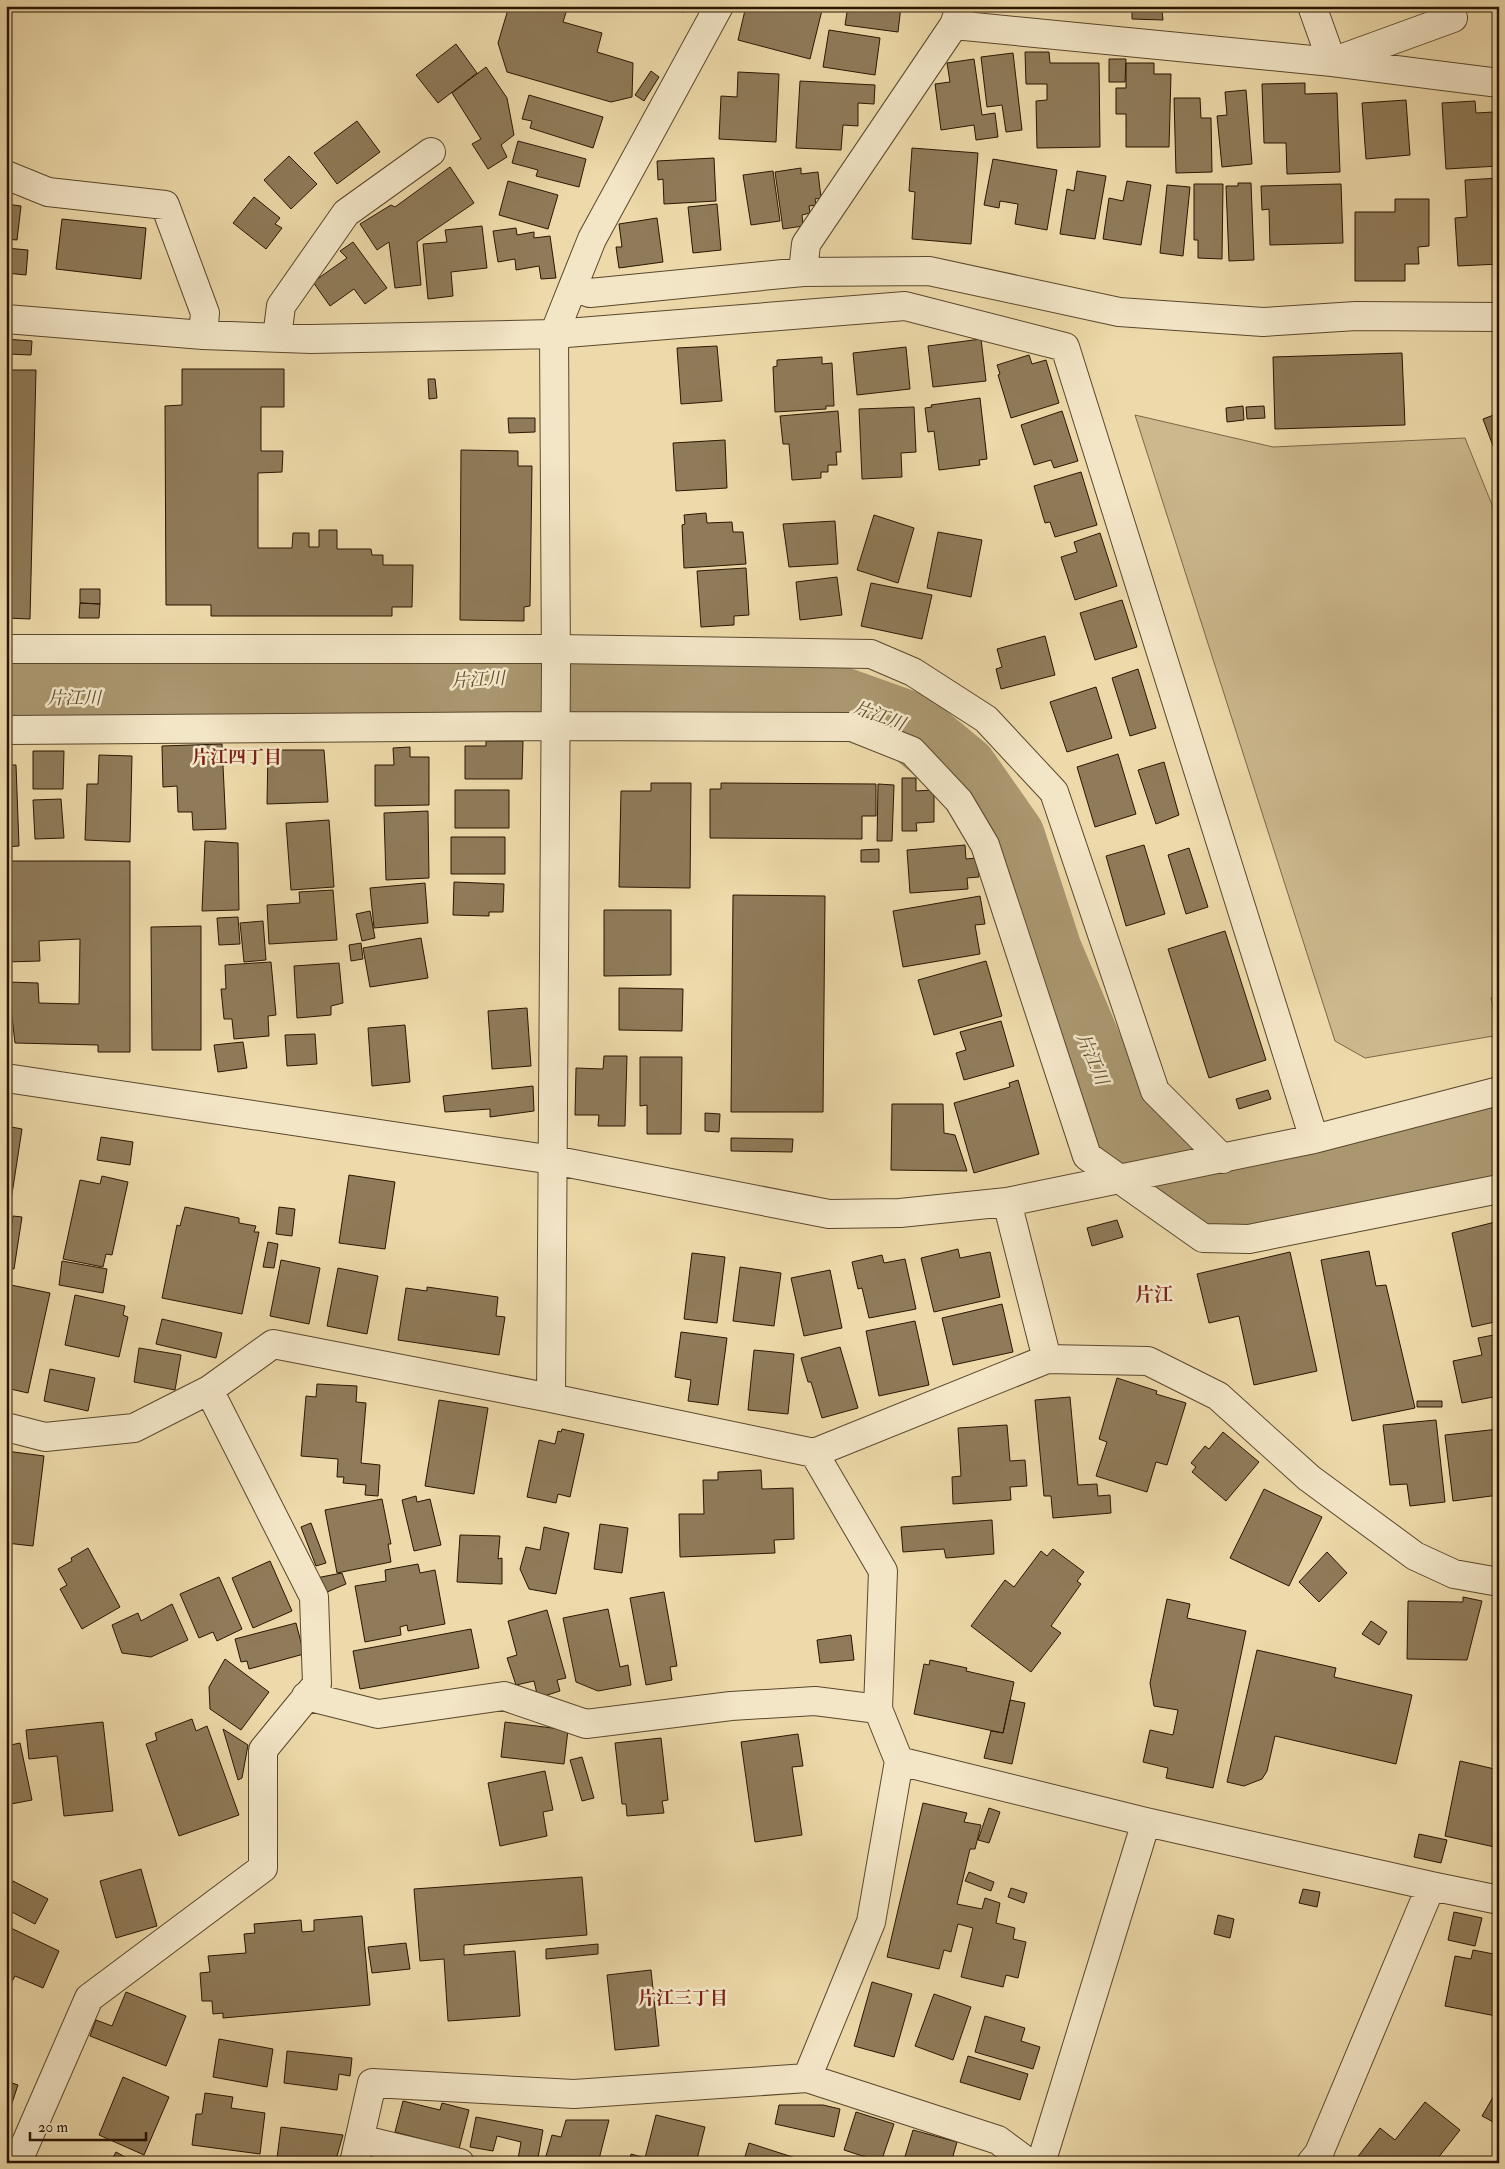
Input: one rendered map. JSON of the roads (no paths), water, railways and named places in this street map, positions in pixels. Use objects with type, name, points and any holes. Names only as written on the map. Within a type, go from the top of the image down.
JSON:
[{"type":"street","points":[[551,1398],[556,726],[554,334],[592,239],[719,6]]},
{"type":"street","points":[[1312,6],[1332,62]]},
{"type":"street","points":[[1332,62],[1453,18],[1449,6]]},
{"type":"street","points":[[803,272],[806,244],[958,16],[1499,83]]},
{"type":"street","points":[[277,337],[281,306],[346,213],[431,152]]},
{"type":"street","points":[[6,175],[48,192],[165,205],[205,313],[203,335]]},
{"type":"street","points":[[573,286],[590,293],[803,272],[930,271],[1119,312],[1263,322],[1356,316],[1499,317]]},
{"type":"street","points":[[6,319],[203,335],[310,339],[554,334],[906,306],[1065,347],[1314,1139]]},
{"type":"street","points":[[6,649],[556,657],[871,654],[913,672],[986,719],[1054,792],[1154,1091],[1216,1160]]},
{"type":"street","points":[[6,730],[556,726],[852,727],[912,751],[959,801],[985,845],[1087,1156],[1123,1177],[1203,1238],[1249,1239],[1499,1189]]},
{"type":"street","points":[[6,1078],[553,1160],[829,1214],[900,1213],[1007,1202],[1314,1139],[1499,1091]]},
{"type":"street","points":[[1007,1202],[1047,1359]]},
{"type":"street","points":[[6,1426],[45,1437],[134,1428],[209,1390],[272,1344],[551,1398],[814,1453],[1047,1359],[1148,1361],[1218,1396],[1309,1478],[1415,1556],[1454,1574],[1499,1582]]},
{"type":"street","points":[[20,2158],[89,1998],[262,1868],[263,1750],[316,1684],[314,1597],[209,1390]]},
{"type":"street","points":[[807,2078],[871,1922],[900,1761],[878,1708],[883,1571],[814,1453]]},
{"type":"street","points":[[306,1696],[378,1714],[504,1696],[586,1724],[731,1706],[815,1701],[878,1708]]},
{"type":"street","points":[[900,1761],[1146,1822],[1499,1900]]},
{"type":"street","points":[[1041,2163],[1146,1822]]},
{"type":"street","points":[[1311,2163],[1319,2153],[1431,1886]]},
{"type":"street","points":[[460,2163],[357,2151],[372,2083],[574,2094],[807,2078],[998,2140],[1028,2163]]},
{"type":"waterway","name":"片江川","points":[[6,698],[105,698],[528,678],[830,698],[911,727],[963,770],[1010,837],[1047,951],[1120,1124],[1214,1206],[1499,1141]]},
{"type":"district","name":"片江四丁目","points":[[237,757]]},
{"type":"district","name":"片江","points":[[1154,1295]]},
{"type":"district","name":"片江三丁目","points":[[683,1998]]}]
